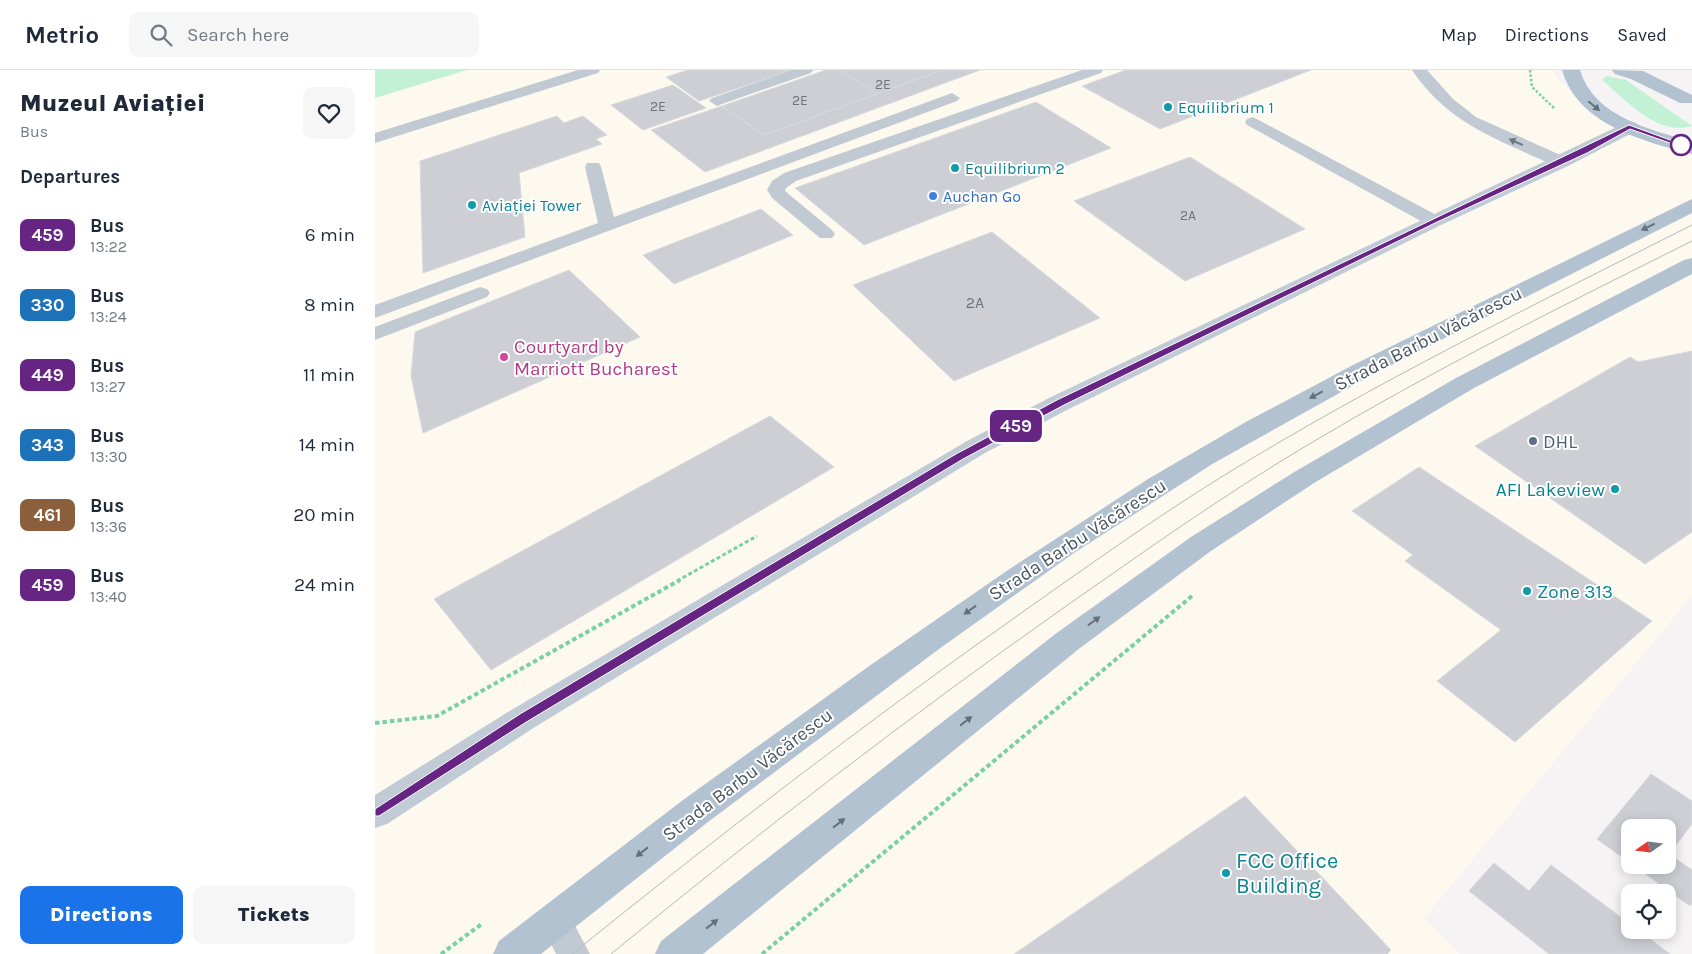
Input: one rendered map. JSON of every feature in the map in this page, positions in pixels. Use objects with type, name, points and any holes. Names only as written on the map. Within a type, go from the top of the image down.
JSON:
[{"type":"main road","points":[[1621,70],[1637,75],[1690,100]]},
{"type":"main road","points":[[1641,70],[1690,100]]},
{"type":"main road","points":[[1572,71],[1579,92],[1592,106],[1629,127],[1692,148]]},
{"type":"main road","name":"Strada Barbu Văcărescu","points":[[512,954],[735,780],[987,597],[1133,501],[1252,430],[1397,352],[1692,205]]},
{"type":"main road","points":[[673,954],[1069,640],[1201,544],[1305,477],[1465,383],[1692,266]]},
{"type":"street","points":[[375,813],[524,718],[977,447],[1060,402],[1434,221],[1561,162],[1629,127]]},
{"type":"lane","points":[[375,138],[593,70]]},
{"type":"lane","points":[[717,101],[806,70]]},
{"type":"lane","points":[[825,234],[778,194],[776,190],[778,185],[790,177],[1095,70]]},
{"type":"lane","points":[[1419,70],[1447,102],[1470,120],[1561,162]]},
{"type":"lane","points":[[904,98],[922,108]]},
{"type":"lane","points":[[375,312],[607,224],[952,98]]},
{"type":"lane","points":[[1253,122],[1434,221]]},
{"type":"lane","points":[[593,167],[607,224]]},
{"type":"lane","points":[[375,334],[480,293]]},
{"type":"lane","points":[[555,920],[574,954]]},
{"type":"path","points":[[762,954],[1099,671],[1197,592]]},
{"type":"shaded area","points":[[375,70],[1554,70],[1555,75],[1592,115],[1692,156],[1692,596],[1424,918],[1460,954],[375,954]]},
{"type":"green space","points":[[375,70],[467,70],[375,98]]},
{"type":"green space","points":[[1606,76],[1626,80],[1692,126],[1679,128],[1667,126],[1643,115],[1602,80]]},
{"type":"building","points":[[688,70],[792,70],[699,101],[666,77]]},
{"type":"building","points":[[826,70],[839,70],[878,94],[764,135],[722,106]]},
{"type":"building","points":[[839,70],[943,70],[878,94]]},
{"type":"building","points":[[943,70],[980,70],[705,172],[651,130],[722,106],[764,135]]},
{"type":"building","name":"Equilibrium 1","points":[[1126,70],[1311,70],[1160,129],[1082,86]]},
{"type":"building","points":[[673,85],[706,108],[643,130],[611,105]]},
{"type":"building","name":"Equilibrium 2","points":[[1036,102],[1111,148],[864,245],[795,188]]},
{"type":"building","name":"Aviației Tower","points":[[557,116],[564,123],[583,116],[607,135],[596,139],[602,144],[519,173],[525,237],[423,273],[420,161]]},
{"type":"building","points":[[1190,157],[1305,229],[1185,281],[1074,201]]},
{"type":"building","points":[[761,209],[793,235],[674,284],[643,255]]},
{"type":"building","points":[[992,232],[1100,318],[954,381],[853,285]]},
{"type":"building","name":"Courtyard by Marriott Bucharest","points":[[569,270],[640,337],[423,433],[411,376],[415,332]]},
{"type":"building","name":"AFI Lakeview","points":[[1692,351],[1692,532],[1645,564],[1475,446],[1630,357],[1638,362]]},
{"type":"building","points":[[770,416],[834,467],[491,670],[434,599]]},
{"type":"building","name":"Zone 313","points":[[1419,467],[1652,621],[1515,742],[1437,681],[1501,630],[1405,561],[1413,555],[1352,511]]},
{"type":"building","points":[[1651,774],[1692,801],[1692,824],[1676,845],[1676,819],[1621,819],[1621,856],[1597,839]]},
{"type":"building","name":"FCC Office Building","points":[[1245,796],[1391,950],[1387,954],[1014,954]]},
{"type":"building","points":[[1676,859],[1692,870],[1692,903],[1690,906],[1676,896],[1676,884],[1659,884],[1646,874],[1676,874]]},
{"type":"building","points":[[1494,863],[1529,891],[1551,865],[1621,917],[1621,939],[1650,939],[1670,954],[1549,954],[1469,891]]},
{"type":"tram line","points":[[572,954],[736,824],[848,739],[960,656],[1170,510],[1280,442],[1396,377],[1692,225]]},
{"type":"tram line","points":[[611,954],[721,865],[890,734],[1004,650],[1213,505],[1306,446],[1401,391],[1692,241]]},
{"type":"bus line","name":"459","points":[[375,813],[524,718],[960,457],[1060,402],[1434,221],[1584,151],[1629,127],[1692,148]]},
{"type":"place","name":"Equilibrium 1","points":[[1168,107]]},
{"type":"place","name":"Equilibrium 2","points":[[955,168]]},
{"type":"place","name":"Auchan Go","points":[[933,196]]},
{"type":"place","name":"Aviației Tower","points":[[472,205]]},
{"type":"place","name":"Courtyard by Marriott Bucharest","points":[[504,357]]},
{"type":"place","name":"DHL","points":[[1533,441]]},
{"type":"place","name":"AFI Lakeview","points":[[1615,489]]},
{"type":"place","name":"Zone 313","points":[[1527,591]]},
{"type":"place","name":"FCC Office Building","points":[[1226,873]]}]
